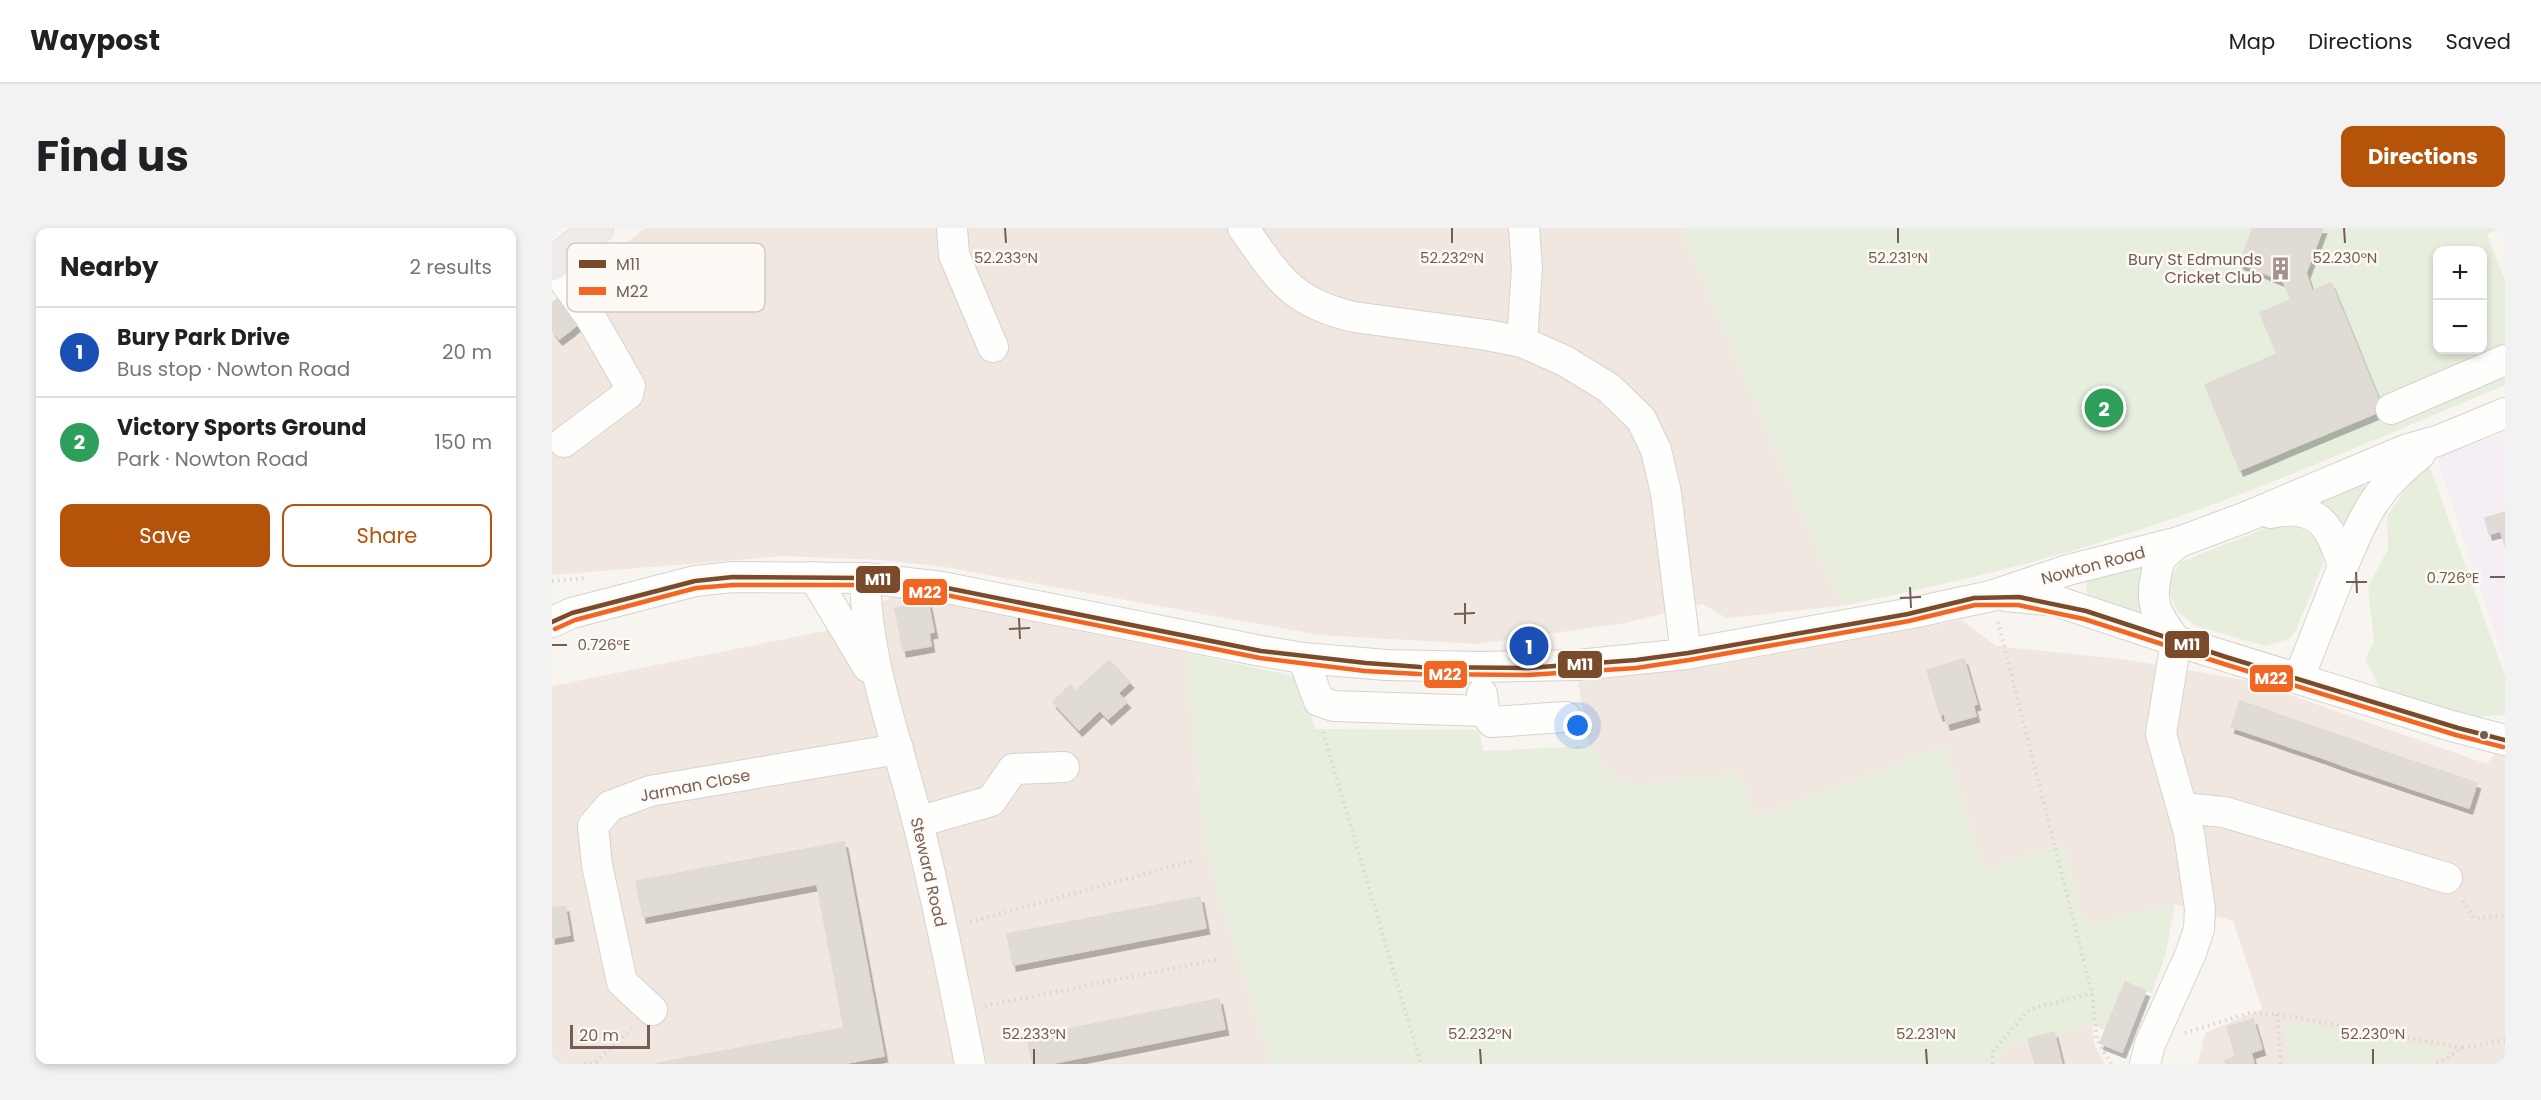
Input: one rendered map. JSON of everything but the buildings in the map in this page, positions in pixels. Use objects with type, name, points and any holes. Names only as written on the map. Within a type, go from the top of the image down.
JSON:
[{"type":"highway","points":[[578,243],[597,228]]},
{"type":"highway","points":[[552,264],[567,252]]},
{"type":"street","points":[[952,228],[954,255],[993,311],[993,347]]},
{"type":"street","points":[[1243,228],[1280,280],[1303,299],[1333,312],[1354,317],[1522,342],[1566,361],[1609,388],[1641,419],[1656,450],[1666,493],[1686,654]]},
{"type":"street","points":[[1522,342],[1527,268],[1524,228]]},
{"type":"street","points":[[552,264],[567,285]]},
{"type":"street","points":[[564,442],[628,394],[630,386],[587,312]]},
{"type":"street","points":[[2391,409],[2505,360]]},
{"type":"street","name":"Nowton Road","points":[[552,622],[572,613],[695,581],[733,577],[865,578],[942,586],[1303,658],[1386,665],[1480,667],[1578,665],[1686,654],[1912,613],[1991,596],[2068,570],[2179,542],[2246,518],[2405,450],[2437,441],[2505,413]]},
{"type":"street","name":"Nowton Road","points":[[2299,678],[2365,513],[2386,483],[2437,441]]},
{"type":"street","name":"Nowton Road","points":[[2246,518],[2288,509],[2318,517],[2329,529],[2343,566]]},
{"type":"street","name":"Nowton Road","points":[[2176,641],[2160,620],[2153,604],[2154,586],[2162,556],[2179,542]]},
{"type":"street","name":"Steward Road","points":[[814,577],[878,682]]},
{"type":"street","name":"Steward Road","points":[[865,578],[870,643],[878,682],[918,822],[943,929],[970,1064]]},
{"type":"street","points":[[1991,596],[2056,601],[2176,641],[2448,725],[2505,740]]},
{"type":"street","points":[[2148,1054],[2199,929],[2200,909],[2183,808],[2160,734],[2176,641]]},
{"type":"street","points":[[1303,658],[1319,701],[1334,705],[1484,711]]},
{"type":"street","points":[[1480,667],[1484,711],[1491,722],[1566,717]]},
{"type":"street","name":"Jarman Close","points":[[652,1010],[622,982],[597,865],[593,826],[610,806],[650,791],[897,749]]},
{"type":"street","points":[[918,822],[991,801],[1013,768],[1064,767]]},
{"type":"street","points":[[2183,808],[2224,812],[2447,878]]},
{"type":"path","points":[[1991,596],[2092,993],[2097,1040],[2110,1064]]},
{"type":"path","points":[[1319,701],[1323,729],[1420,1064]]},
{"type":"path","points":[[943,929],[1192,861]]},
{"type":"path","points":[[2447,878],[2474,918],[2505,916]]},
{"type":"path","points":[[959,1011],[1220,959]]},
{"type":"path","points":[[1993,1064],[1993,1051],[2030,1009],[2092,993]]},
{"type":"path","points":[[584,1064],[597,1062],[652,1010]]},
{"type":"path","points":[[2148,1054],[2249,1013],[2277,1014],[2463,1048]]},
{"type":"path","points":[[2277,1014],[2281,1064]]},
{"type":"path","points":[[2437,1064],[2463,1048],[2505,1040]]},
{"type":"shaded area","points":[[645,228],[1681,228],[1842,606],[1726,618],[1703,604],[1625,623],[1477,644],[1319,635],[944,567],[880,560],[784,556],[552,575],[552,302],[567,290],[567,312],[765,312],[765,243],[626,243]]},
{"type":"shaded area","points":[[2505,432],[2505,662],[2435,454],[2481,442]]},
{"type":"shaded area","points":[[894,596],[930,600],[1186,653],[1205,846],[1271,1064],[552,1064],[552,686],[829,630]]},
{"type":"shaded area","points":[[1962,620],[1996,646],[2129,660],[2250,681],[2487,764],[2505,741],[2505,1064],[2198,1064],[2205,1033],[2262,1009],[2233,921],[2175,904],[2085,926],[2063,844],[1984,870],[1945,746],[1757,817],[1738,774],[1630,786],[1608,769],[1589,746],[1578,682],[1707,667]]},
{"type":"shaded area","points":[[2092,1025],[2095,1046],[2105,1064],[1997,1064],[2006,1047]]},
{"type":"green space","points":[[1681,228],[2502,228],[2487,234],[2505,280],[2505,385],[2218,503],[2086,547],[1947,583],[1842,606]]},
{"type":"green space","points":[[2427,459],[2505,676],[2505,715],[2467,718],[2380,688],[2365,660],[2374,641],[2368,587],[2388,549],[2387,516]]},
{"type":"green space","points":[[2364,482],[2365,489],[2345,532],[2321,509],[2316,495]]},
{"type":"green space","points":[[2276,524],[2296,525],[2304,529],[2319,544],[2322,552],[2323,564],[2296,630],[2289,639],[2265,646],[2196,626],[2177,611],[2169,593],[2171,576],[2181,562]]},
{"type":"green space","points":[[2143,565],[2142,615],[2089,597],[2086,587],[2089,577]]},
{"type":"green space","points":[[1186,653],[1302,678],[1315,729],[1478,730],[1484,751],[1589,746],[1608,769],[1630,786],[1738,774],[1757,817],[1945,746],[1984,869],[2063,844],[2085,925],[2175,904],[2166,953],[2152,993],[2125,982],[2105,1030],[2092,1025],[2006,1047],[1997,1064],[1271,1064],[1205,846]]},
{"type":"green space","points":[[2284,1021],[2452,1050],[2427,1064],[2288,1064]]},
{"type":"transit line","name":"M11","points":[[552,622],[572,613],[695,581],[733,577],[865,578],[942,587],[1261,651],[1420,667],[1528,668],[1636,660],[1688,653],[1908,614],[1974,598],[2019,597],[2086,611],[2226,657],[2458,728],[2505,740]]},
{"type":"transit line","name":"M22","points":[[555,629],[575,620],[696,588],[733,585],[865,585],[941,594],[1260,658],[1365,671],[1528,675],[1636,668],[1909,621],[1975,605],[2018,605],[2084,619],[2456,735],[2503,747]]},
{"type":"place","name":"Bury St Edmunds Cricket Club","points":[[2280,268]]},
{"type":"place","name":"Victory Sports Ground","points":[[2104,408]]},
{"type":"place","name":"Bury Park Drive","points":[[1529,646]]}]
